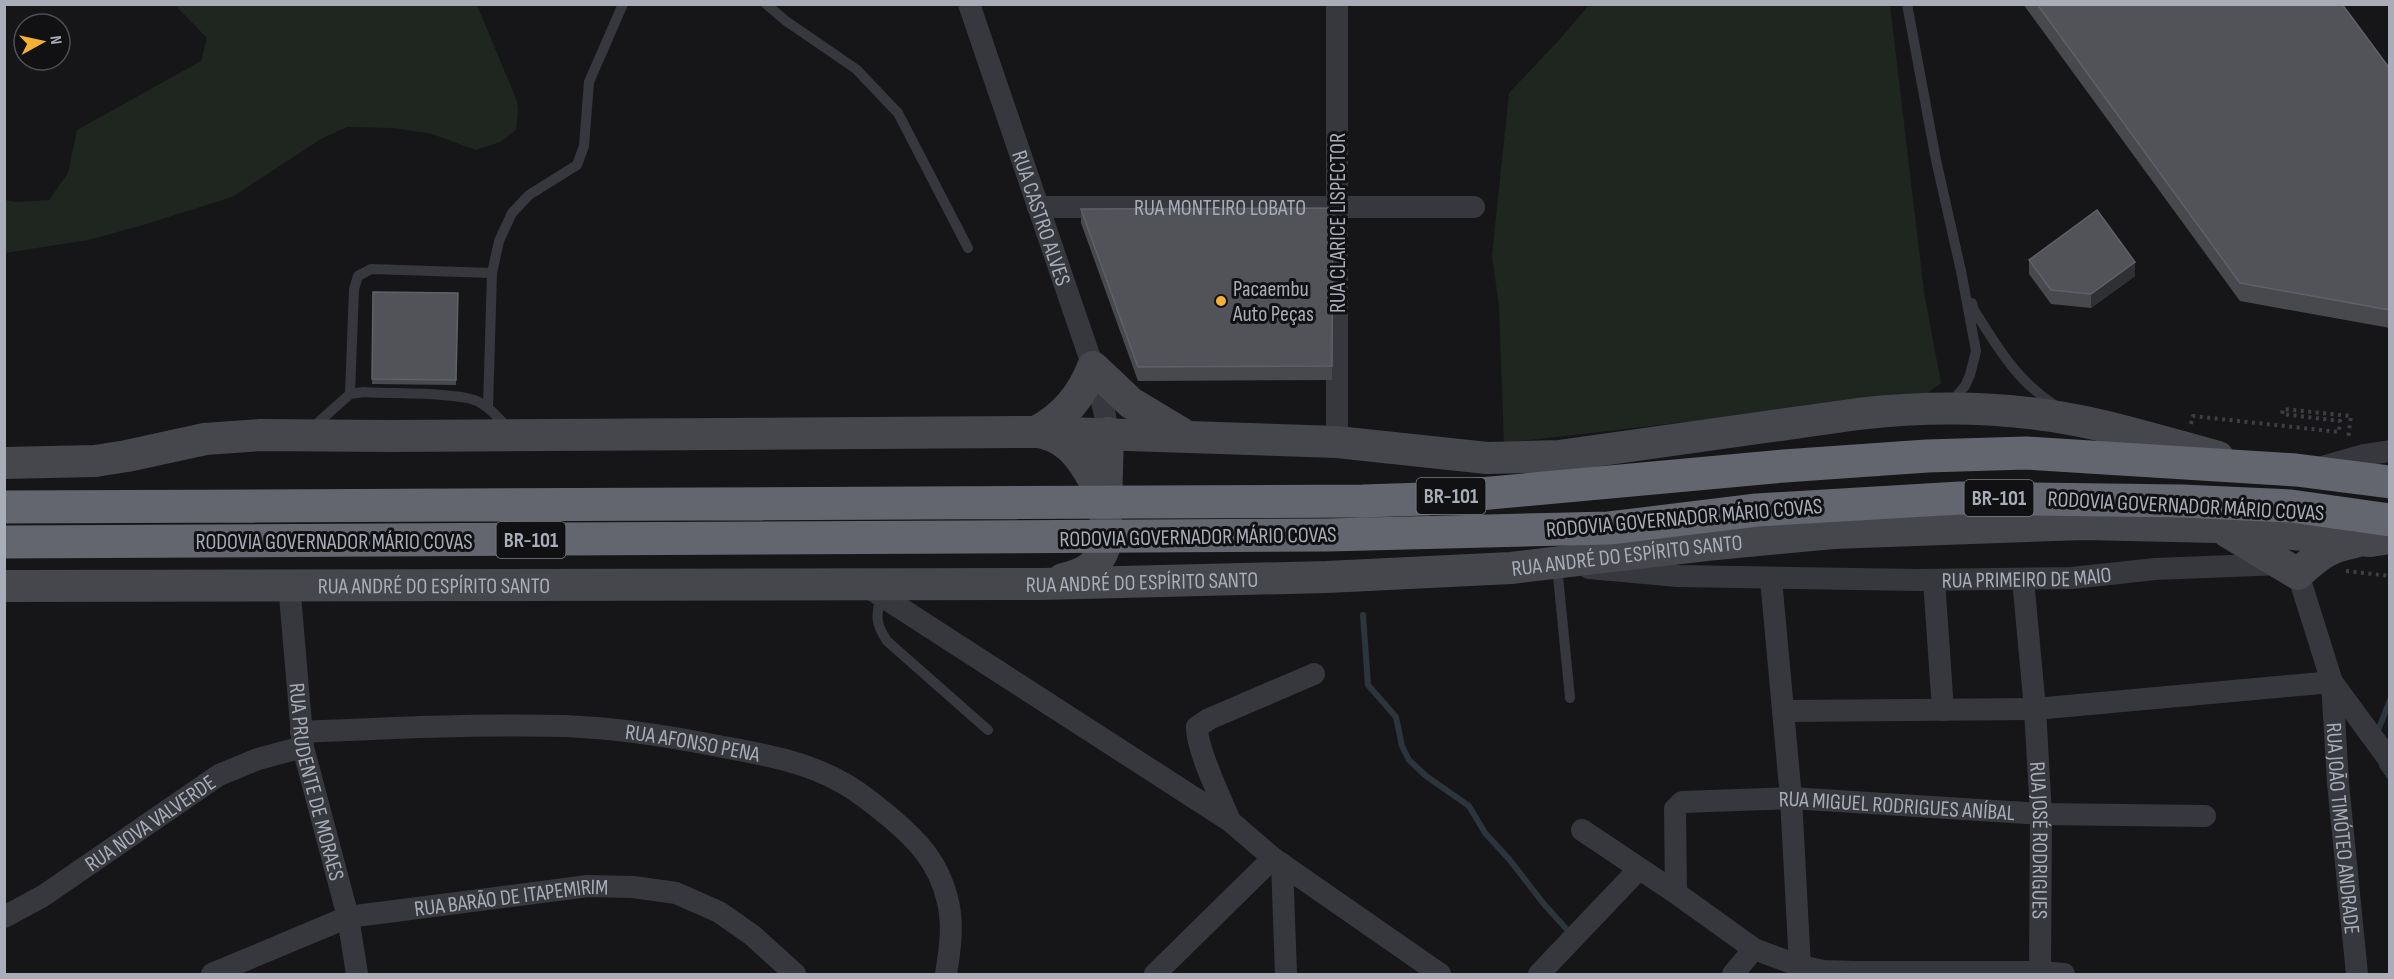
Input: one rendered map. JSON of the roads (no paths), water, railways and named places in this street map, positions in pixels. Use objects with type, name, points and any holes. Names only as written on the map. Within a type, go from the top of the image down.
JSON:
[{"type":"highway","name":"RODOVIA GOVERNADOR MÁRIO COVAS","points":[[4,507],[1425,499],[1927,456],[2026,453],[2308,471],[2390,482]]},
{"type":"highway","name":"RODOVIA GOVERNADOR MÁRIO COVAS","points":[[4,542],[1119,538],[1328,535],[1609,528],[1757,510],[1960,498],[2204,502],[2291,506],[2383,533]]},
{"type":"street","name":"RUA CASTRO ALVES","points":[[969,4],[1093,367],[1108,433]]},
{"type":"street","name":"RUA CLARICE LISPECTOR","points":[[1337,4],[1337,442]]},
{"type":"street","name":"RUA MONTEIRO LOBATO","points":[[1038,207],[1474,207]]},
{"type":"street","points":[[1036,432],[1061,416],[1071,405],[1080,394],[1093,367],[1131,403],[1187,436]]},
{"type":"street","name":"RODOVIA GOVERNADOR MÁRIO COVAS","points":[[4,463],[95,461],[205,439],[261,435],[1108,433],[1337,442],[1459,456],[1532,457],[1559,456],[1874,412],[1943,409],[2017,413],[2097,424],[2257,467]]},
{"type":"street","points":[[1036,432],[1056,437],[1072,448],[1111,501]]},
{"type":"street","points":[[1042,584],[1078,575],[1093,567],[1099,560],[1105,546],[1111,501],[1108,433]]},
{"type":"street","points":[[2308,471],[2364,455],[2390,451]]},
{"type":"street","name":"RUA ANDRÉ DO ESPÍRITO SANTO","points":[[4,586],[289,584],[872,589],[1456,572],[1551,565],[1706,544],[1833,533],[2084,524],[2217,526],[2383,533]]},
{"type":"street","points":[[2217,526],[2290,569],[2332,682],[2390,761]]},
{"type":"street","points":[[2290,569],[2336,545],[2383,533]]},
{"type":"street","name":"RUA PRIMEIRO DE MAIO","points":[[1551,565],[1678,576],[1934,580],[2072,578],[2155,569],[2290,569]]},
{"type":"street","points":[[1771,579],[1791,798],[1800,966]]},
{"type":"street","name":"RUA JOSÉ RODRIGUES","points":[[2023,579],[2042,814],[2040,972]]},
{"type":"street","points":[[1934,580],[1943,710]]},
{"type":"street","name":"RUA PRUDENTE DE MORAES","points":[[289,584],[302,740],[348,917],[357,975]]},
{"type":"street","points":[[872,589],[1230,820],[1277,861],[1440,975]]},
{"type":"street","points":[[1230,820],[1203,751],[1197,727],[1209,719],[1314,674]]},
{"type":"street","points":[[1783,711],[2035,709],[2332,682]]},
{"type":"street","name":"RUA JOÃO TIMÓTEO ANDRADE","points":[[2332,682],[2338,783],[2357,975]]},
{"type":"street","name":"RUA AFONSO PENA","points":[[302,740],[438,726],[566,726],[638,733],[704,743],[775,756],[818,771],[844,783],[916,838],[935,866],[948,899],[951,941],[946,975]]},
{"type":"street","name":"RUA NOVA VALVERDE","points":[[4,917],[43,896],[219,775],[302,740]]},
{"type":"street","name":"RUA MIGUEL RODRIGUES ANÍBAL","points":[[1676,892],[1675,809],[1682,802],[1791,798],[2042,814],[2205,816]]},
{"type":"street","points":[[1582,830],[1676,892],[1754,948],[1800,966],[1824,971],[1854,973],[2040,972],[2064,975]]},
{"type":"street","points":[[1277,861],[1286,939],[1286,975]]},
{"type":"street","points":[[1155,975],[1277,861]]},
{"type":"street","points":[[1539,975],[1639,869]]},
{"type":"street","name":"RUA BARÃO DE ITAPEMIRIM","points":[[212,975],[348,917],[588,886],[633,887],[676,893],[719,912],[752,935],[795,975]]},
{"type":"street","points":[[1286,939],[1298,975]]},
{"type":"street","points":[[1733,975],[1754,948]]},
{"type":"lane","points":[[488,407],[492,273],[499,241],[512,213],[529,195],[577,165],[584,146],[589,82],[623,4]]},
{"type":"lane","points":[[766,4],[786,21],[856,69],[898,113],[968,248]]},
{"type":"lane","points":[[1908,4],[1936,160],[1976,351],[1965,386],[1943,409]]},
{"type":"lane","points":[[350,394],[354,289],[358,276],[371,269],[492,273]]},
{"type":"lane","points":[[1961,271],[1974,310],[2011,368],[2033,390],[2059,408],[2097,424]]},
{"type":"lane","points":[[304,435],[350,394],[363,392],[474,400],[488,407],[516,435]]},
{"type":"lane","points":[[1551,565],[1570,698]]},
{"type":"lane","points":[[872,589],[878,627],[886,641],[988,730]]},
{"type":"waterway","points":[[1363,615],[1368,685],[1396,717],[1402,746],[1409,760],[1426,776],[1469,806],[1485,833],[1571,934]]},
{"type":"waterway","points":[[2377,733],[2390,700]]},
{"type":"waterway","points":[[2382,766],[2390,777]]},
{"type":"place","name":"Pacaembu Auto Peças","points":[[1221,301]]}]
